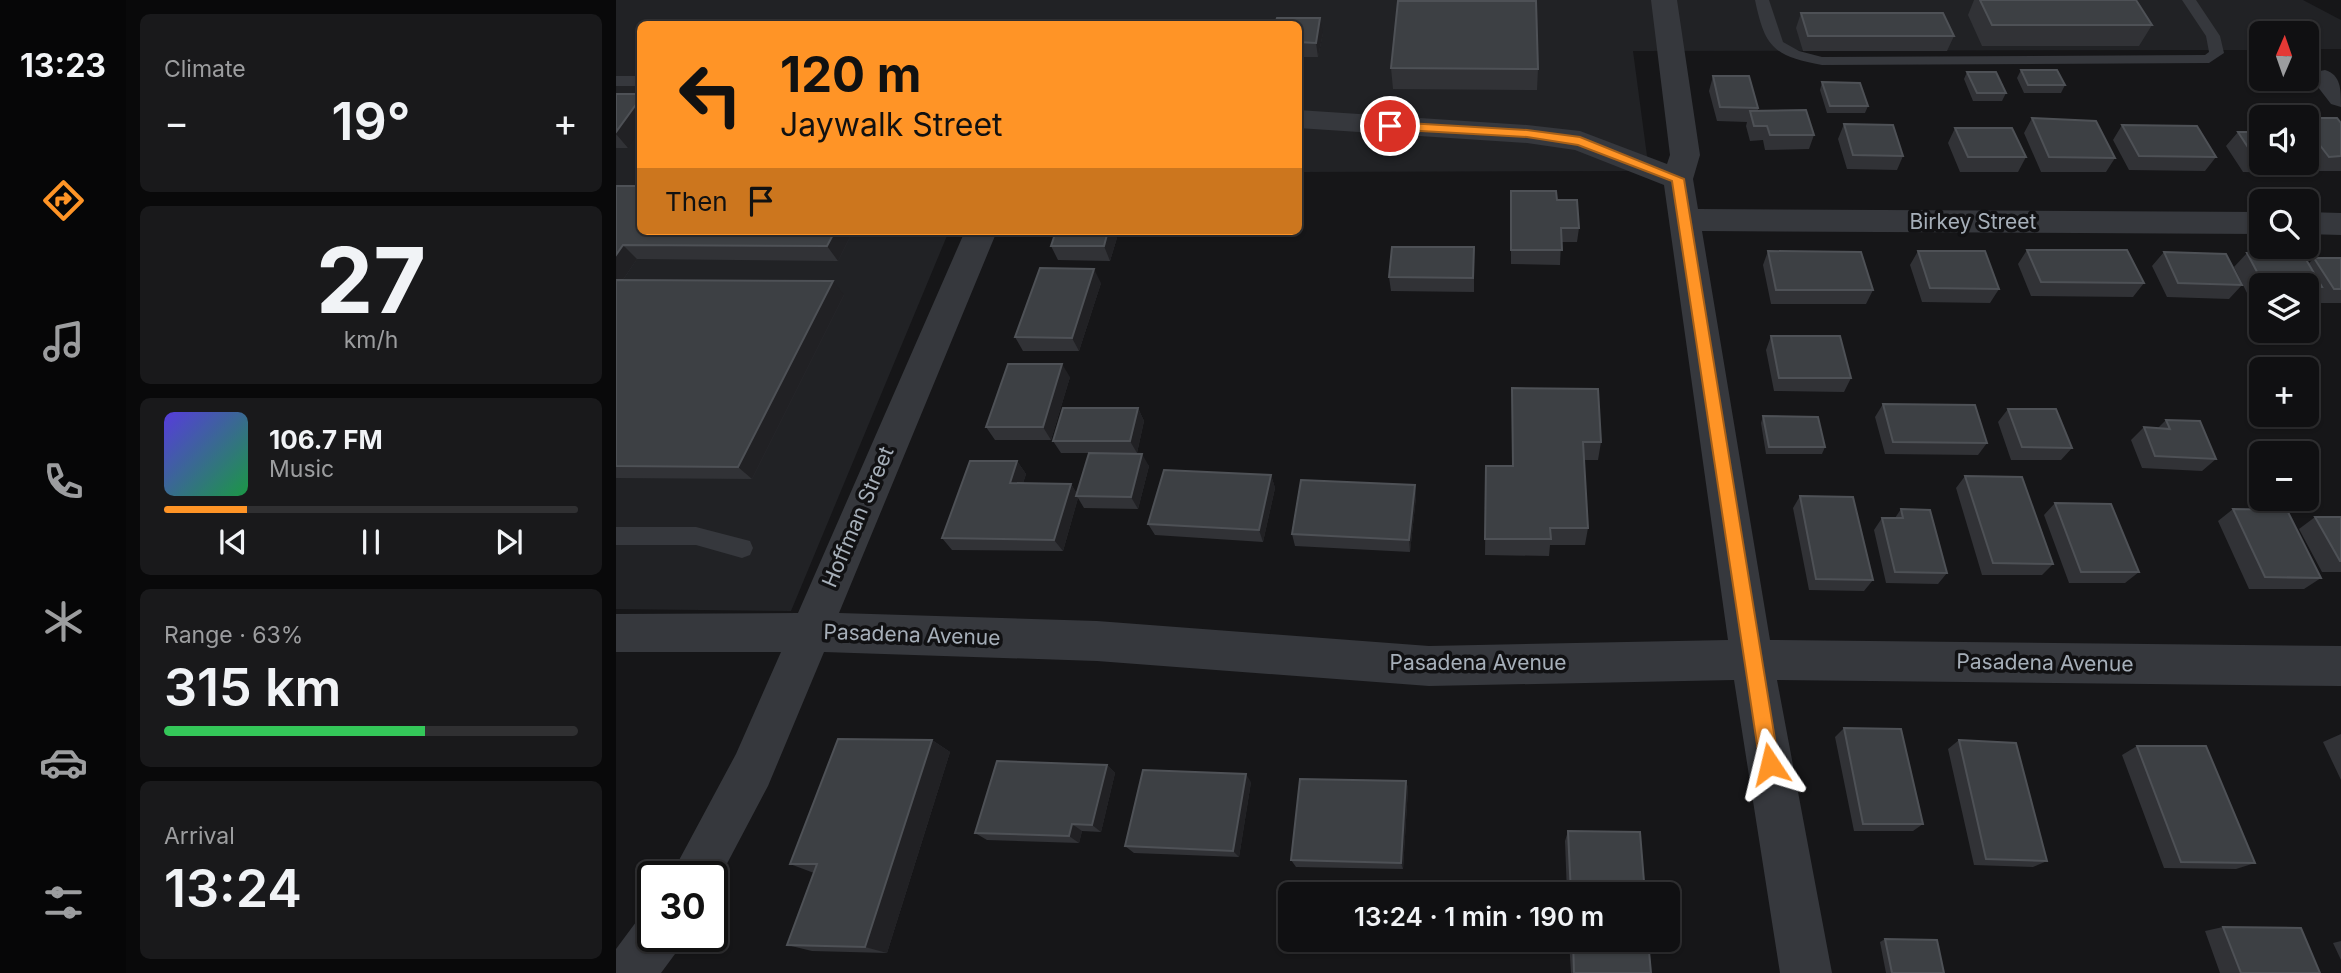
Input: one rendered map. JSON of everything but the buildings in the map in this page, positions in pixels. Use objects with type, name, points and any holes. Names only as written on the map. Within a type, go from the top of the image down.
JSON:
[{"type":"street","points":[[1664,0],[1685,155],[1678,179],[1752,660],[1806,973]]},
{"type":"street","points":[[1302,120],[1527,134],[1580,141],[1678,179]]},
{"type":"street","name":"Birkey Street","points":[[1685,220],[2249,223]]},
{"type":"street","points":[[2319,223],[2341,223]]},
{"type":"street","name":"Hoffman Street","points":[[703,861],[752,770],[979,235]]},
{"type":"street","name":"Pasadena Avenue","points":[[616,634],[809,632],[1097,641],[1429,666],[1752,660],[2341,666]]},
{"type":"street","points":[[629,973],[645,952]]},
{"type":"lane","points":[[1762,0],[1770,37],[1778,47],[1795,56],[1822,61],[2209,59],[2217,53],[2213,36],[2189,0]]},
{"type":"lane","points":[[616,81],[637,81]]},
{"type":"lane","points":[[616,536],[696,536],[742,548]]},
{"type":"shaded area","points":[[616,0],[2303,0],[2341,20],[2341,49],[2319,49],[2319,21],[2249,21],[2249,50],[1633,51],[1649,171],[1302,172],[1302,21],[637,21],[637,235],[947,235],[791,611],[616,609]]},
{"type":"route","points":[[1390,126],[1527,134],[1580,141],[1678,179],[1770,764]]}]
